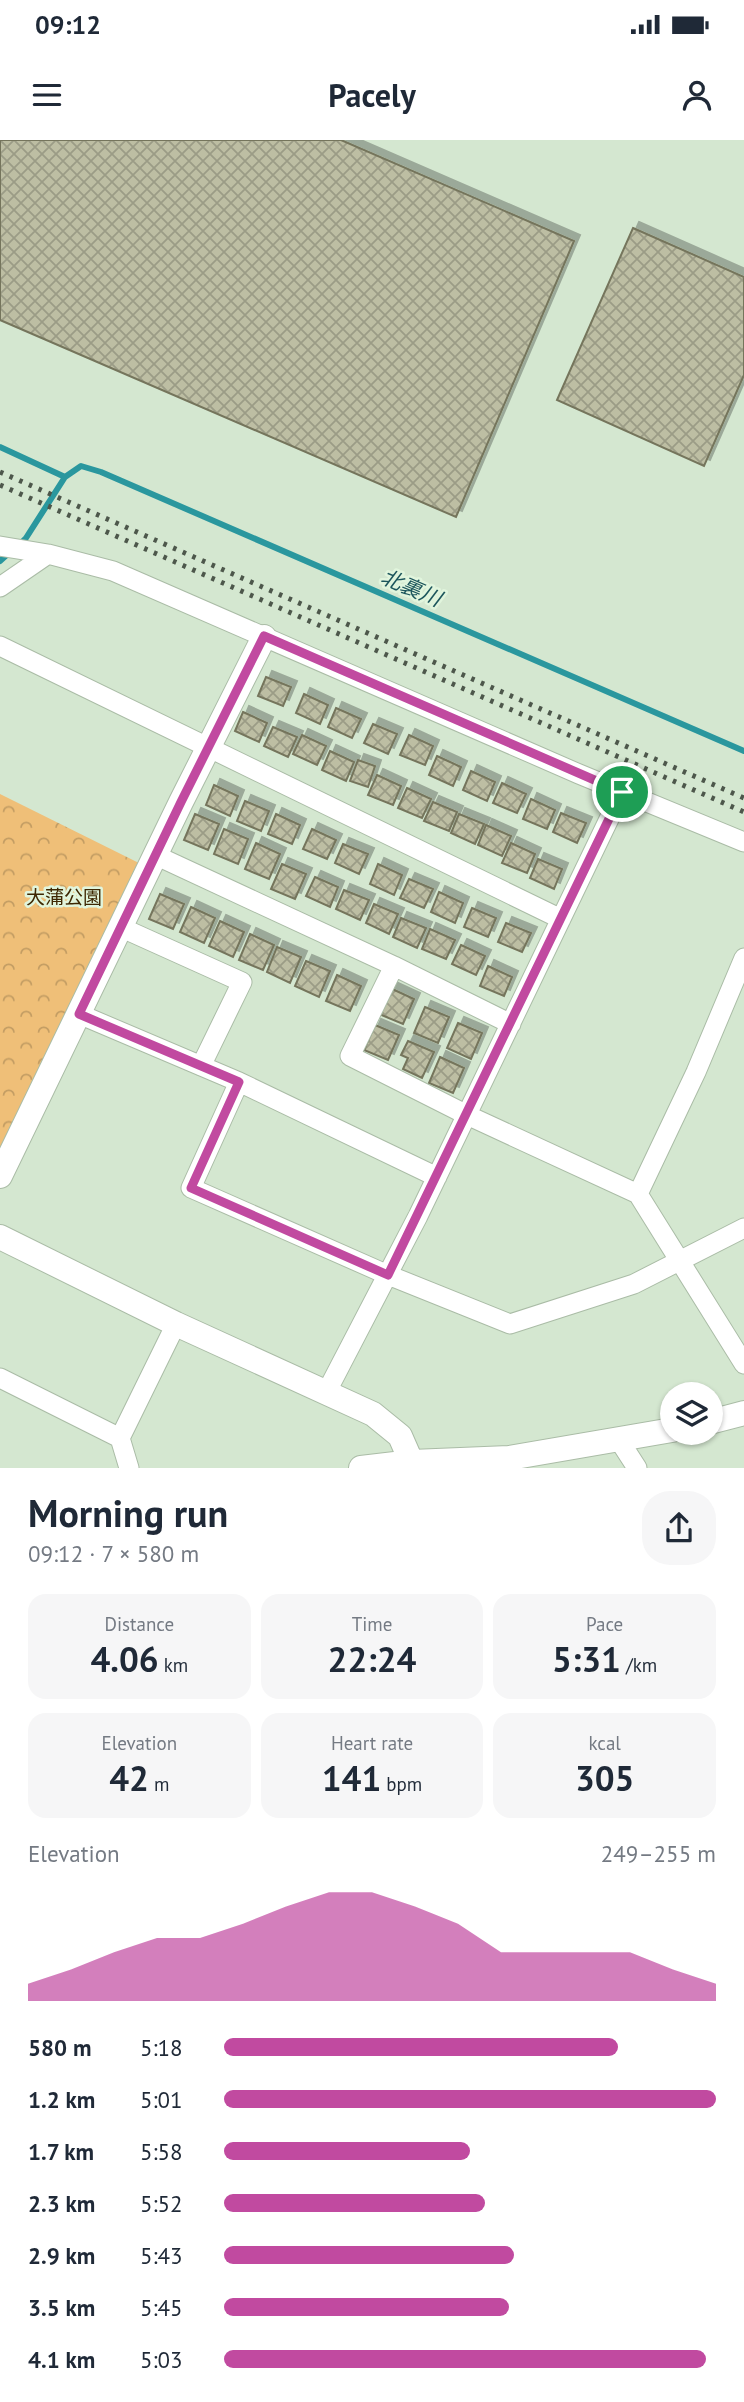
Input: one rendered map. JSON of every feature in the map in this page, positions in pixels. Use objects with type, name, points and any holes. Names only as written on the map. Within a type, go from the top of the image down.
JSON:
[{"type":"street","points":[[0,545],[113,571],[622,792],[744,842]]},
{"type":"street","points":[[0,587],[41,554]]},
{"type":"street","points":[[0,1176],[264,636]]},
{"type":"street","points":[[0,646],[561,919]]},
{"type":"street","points":[[326,1393],[437,1177],[622,792]]},
{"type":"street","points":[[155,855],[394,966],[511,1024]]},
{"type":"street","points":[[120,927],[242,982],[201,1066]]},
{"type":"street","points":[[638,1194],[696,1072],[735,1004],[744,958]]},
{"type":"street","points":[[394,966],[350,1056],[467,1115],[638,1194],[744,1364]]},
{"type":"street","points":[[79,1014],[239,1082],[437,1177]]},
{"type":"street","points":[[239,1082],[191,1188],[388,1275],[510,1324],[634,1284],[744,1228]]},
{"type":"street","points":[[0,1237],[177,1324],[373,1414],[400,1436],[413,1465]]},
{"type":"street","points":[[129,1468],[121,1438],[177,1324]]},
{"type":"street","points":[[0,1378],[121,1438]]},
{"type":"street","points":[[723,1419],[744,1413]]},
{"type":"street","points":[[361,1468],[509,1458],[660,1432]]},
{"type":"street","points":[[619,1440],[637,1468]]},
{"type":"green space","name":"大蒲公園","points":[[0,794],[149,868],[0,1164]]},
{"type":"building","points":[[0,140],[341,140],[574,241],[456,517],[0,320]]},
{"type":"building","points":[[633,228],[744,277],[744,375],[704,466],[557,400]]},
{"type":"building","points":[[266,677],[291,687],[283,706],[258,696]]},
{"type":"building","points":[[304,694],[328,705],[320,724],[296,713]]},
{"type":"building","points":[[336,708],[361,719],[352,738],[328,727]]},
{"type":"building","points":[[243,712],[267,723],[259,742],[235,731]]},
{"type":"building","points":[[373,724],[397,734],[388,754],[364,743]]},
{"type":"building","points":[[273,727],[297,737],[288,757],[264,746]]},
{"type":"building","points":[[302,735],[326,746],[317,765],[293,754]]},
{"type":"building","points":[[409,735],[433,746],[425,765],[400,755]]},
{"type":"building","points":[[330,751],[354,762],[346,781],[322,770]]},
{"type":"building","points":[[437,756],[461,767],[453,786],[429,775]]},
{"type":"building","points":[[358,760],[375,766],[368,787],[350,781]]},
{"type":"building","points":[[471,771],[495,782],[487,801],[463,790]]},
{"type":"building","points":[[377,775],[401,786],[393,805],[368,795]]},
{"type":"building","points":[[502,783],[526,794],[517,813],[493,803]]},
{"type":"building","points":[[214,785],[238,796],[230,816],[206,805]]},
{"type":"building","points":[[407,788],[431,799],[422,818],[398,808]]},
{"type":"building","points":[[531,799],[555,810],[547,829],[523,819]]},
{"type":"building","points":[[245,801],[269,811],[261,831],[237,821]]},
{"type":"building","points":[[433,802],[457,812],[449,831],[424,821]]},
{"type":"building","points":[[561,813],[586,823],[577,843],[553,832]]},
{"type":"building","points":[[195,814],[219,824],[208,850],[184,840]]},
{"type":"building","points":[[276,814],[300,825],[292,844],[268,834]]},
{"type":"building","points":[[459,814],[484,824],[475,844],[451,833]]},
{"type":"building","points":[[486,825],[511,836],[502,856],[478,845]]},
{"type":"building","points":[[224,829],[248,839],[238,864],[214,854]]},
{"type":"building","points":[[312,829],[336,840],[327,859],[303,849]]},
{"type":"building","points":[[256,843],[280,854],[269,879],[245,869]]},
{"type":"building","points":[[511,843],[535,854],[527,873],[502,863]]},
{"type":"building","points":[[343,844],[368,854],[359,874],[335,863]]},
{"type":"building","points":[[538,859],[562,869],[554,889],[530,878]]},
{"type":"building","points":[[282,864],[306,874],[295,899],[271,889]]},
{"type":"building","points":[[378,864],[402,875],[394,895],[370,884]]},
{"type":"building","points":[[315,877],[338,887],[330,907],[306,896]]},
{"type":"building","points":[[409,879],[433,889],[424,908],[400,898]]},
{"type":"building","points":[[344,890],[369,900],[360,920],[336,909]]},
{"type":"building","points":[[439,892],[463,903],[455,923],[431,912]]},
{"type":"building","points":[[160,894],[184,904],[173,929],[149,919]]},
{"type":"building","points":[[374,904],[398,914],[389,934],[366,923]]},
{"type":"building","points":[[191,907],[215,918],[204,943],[180,932]]},
{"type":"building","points":[[472,908],[496,918],[488,937],[464,927]]},
{"type":"building","points":[[401,918],[426,928],[417,948],[393,937]]},
{"type":"building","points":[[220,921],[244,932],[233,957],[209,946]]},
{"type":"building","points":[[506,923],[531,933],[522,952],[498,942]]},
{"type":"building","points":[[430,929],[455,940],[446,959],[422,949]]},
{"type":"building","points":[[250,934],[274,945],[263,970],[239,960]]},
{"type":"building","points":[[461,945],[485,956],[476,975],[452,964]]},
{"type":"building","points":[[277,947],[301,957],[290,983],[267,972]]},
{"type":"building","points":[[306,961],[330,971],[319,997],[295,986]]},
{"type":"building","points":[[488,966],[512,977],[504,996],[480,986]]},
{"type":"building","points":[[337,975],[361,986],[350,1011],[326,1001]]},
{"type":"building","points":[[390,988],[414,999],[403,1024],[379,1014]]},
{"type":"building","points":[[425,1007],[449,1017],[438,1043],[414,1033]]},
{"type":"building","points":[[458,1023],[482,1033],[471,1059],[447,1048]]},
{"type":"building","points":[[375,1025],[399,1035],[388,1060],[364,1050]]},
{"type":"building","points":[[408,1041],[434,1052],[422,1078],[403,1069],[408,1058],[401,1055]]},
{"type":"building","points":[[440,1057],[464,1068],[453,1093],[429,1083]]},
{"type":"waterway","points":[[0,447],[65,477]]},
{"type":"waterway","name":"北裏川","points":[[19,545],[65,477],[81,466],[101,472],[744,751]]},
{"type":"waterway","points":[[0,561],[10,552]]},
{"type":"railway","points":[[0,472],[744,798]]},
{"type":"railway","points":[[0,485],[744,812]]},
{"type":"route","points":[[264,636],[622,792],[388,1275],[191,1188],[239,1082],[79,1014],[264,636]]}]
